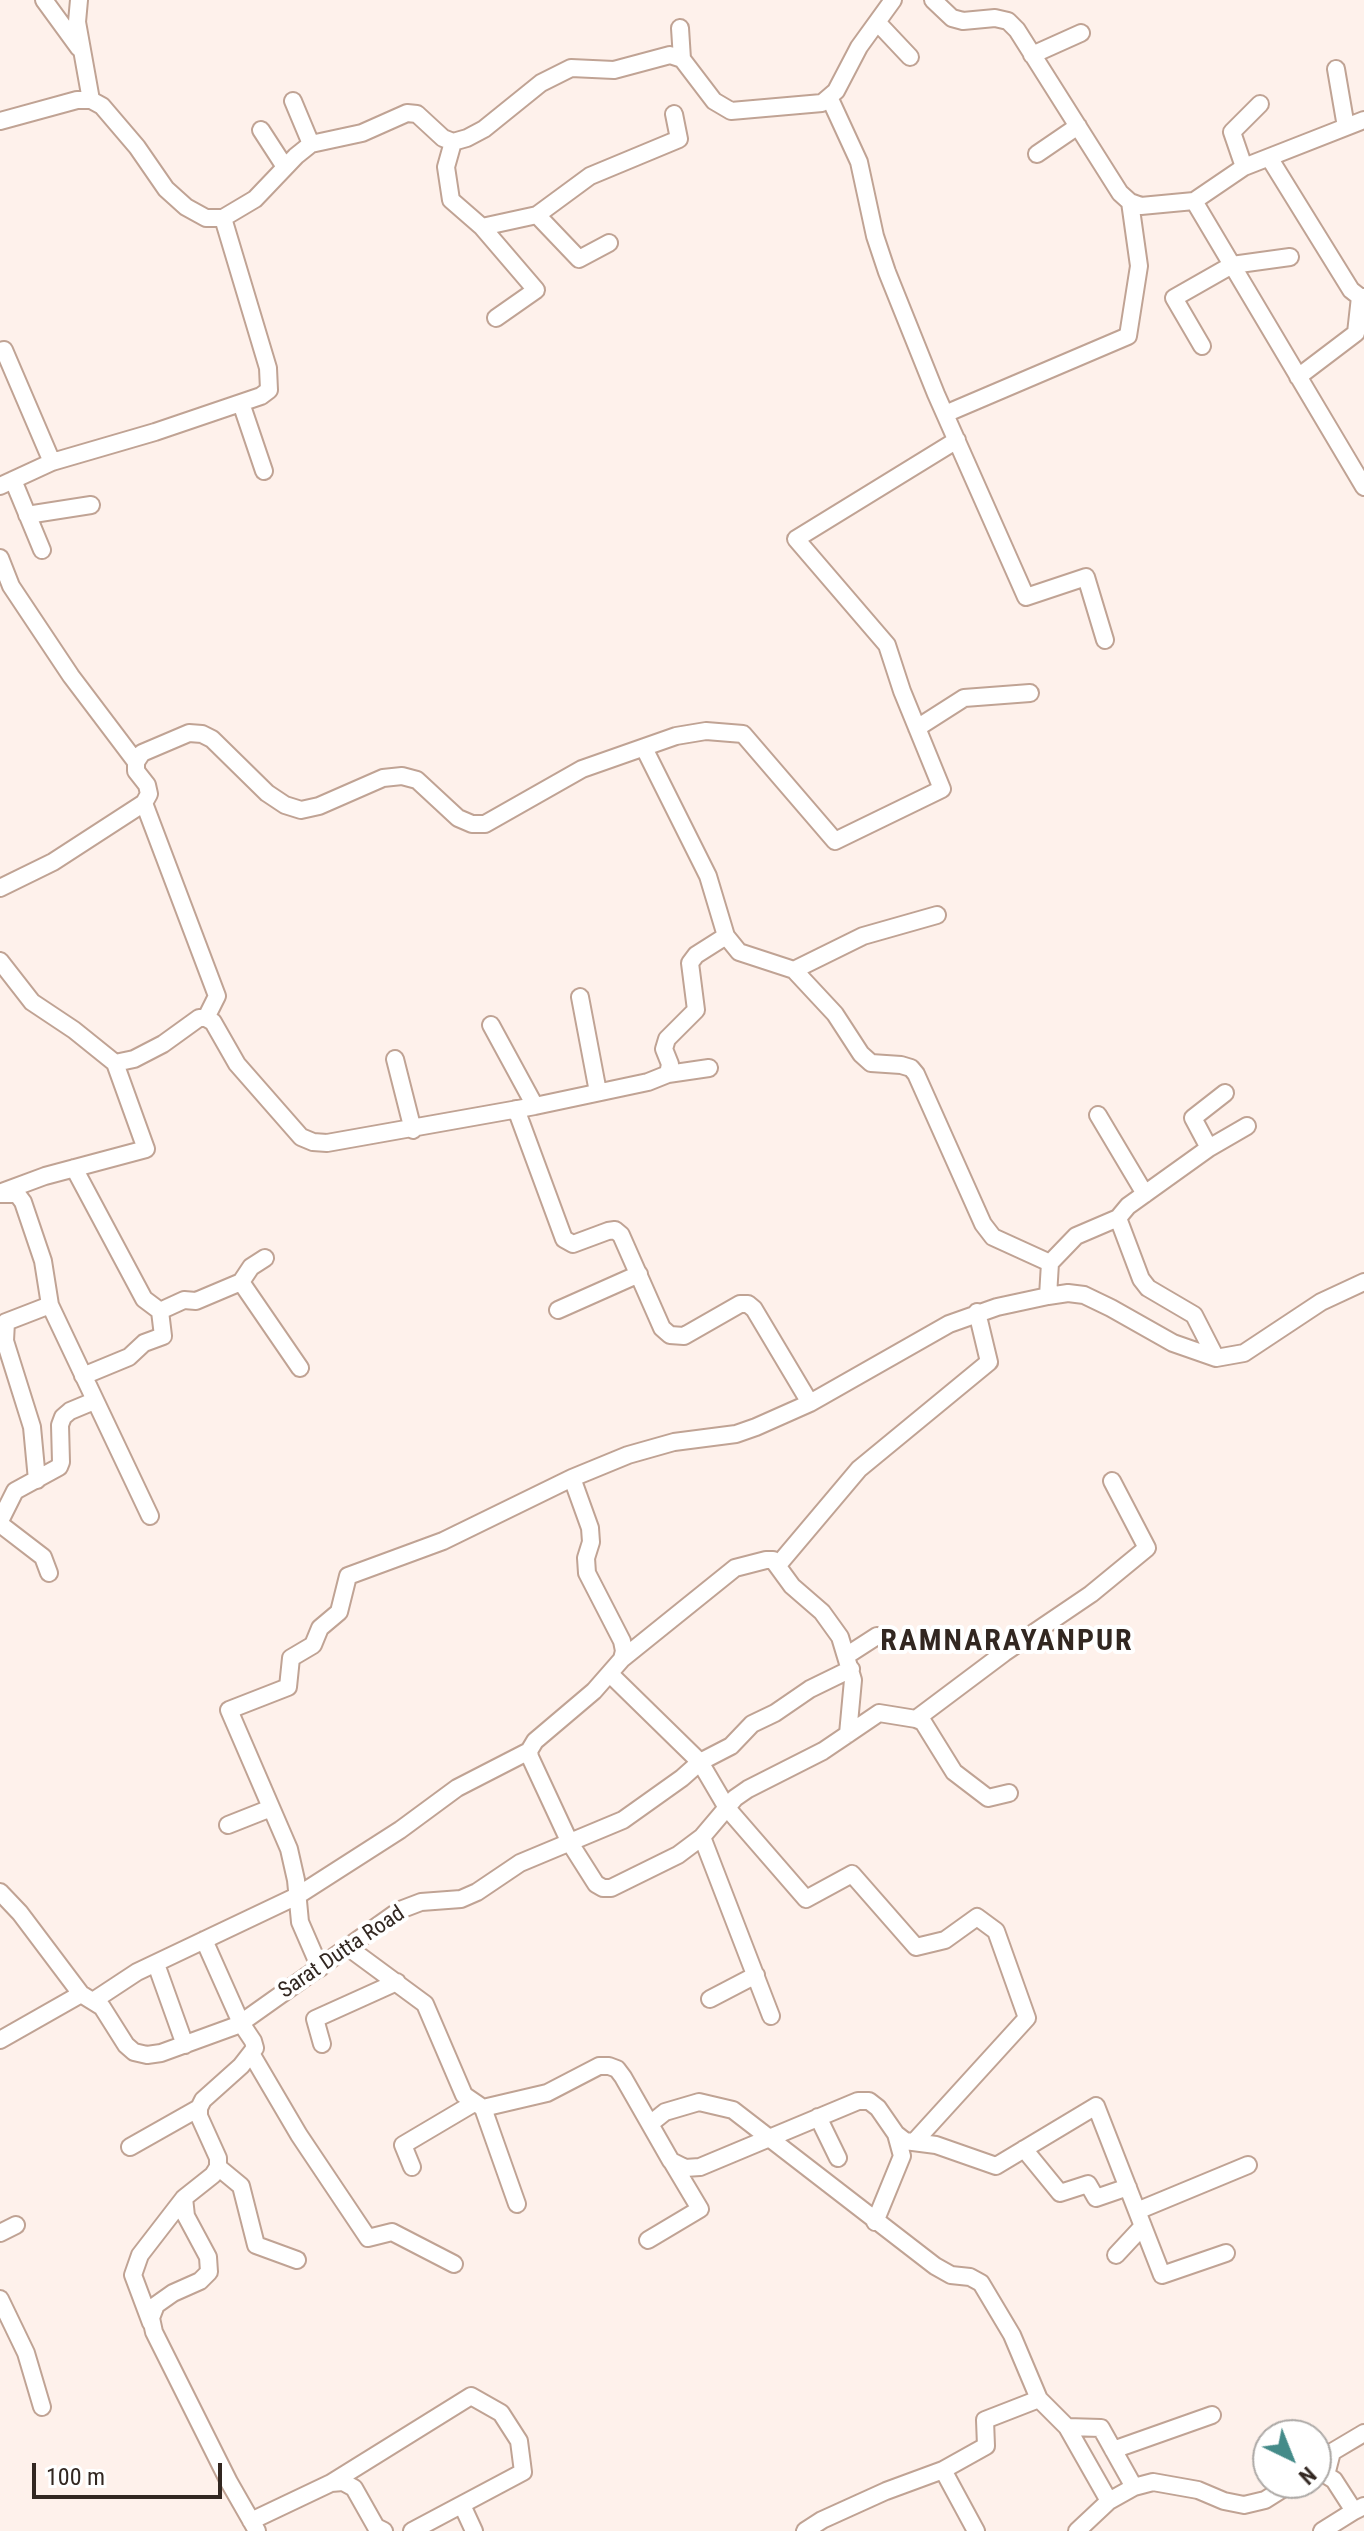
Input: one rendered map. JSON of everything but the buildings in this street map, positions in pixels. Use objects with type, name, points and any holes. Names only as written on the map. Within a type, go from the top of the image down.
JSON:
[{"type":"street","points":[[44,0],[83,52]]},
{"type":"street","points":[[79,0],[76,12],[91,100]]},
{"type":"street","points":[[680,28],[682,59],[714,101],[731,111],[822,103],[830,99],[893,0]]},
{"type":"street","points":[[933,0],[952,18],[963,21],[995,18],[1008,21],[1120,193],[1141,206],[1194,201],[1244,167],[1364,120]]},
{"type":"street","points":[[877,22],[910,57]]},
{"type":"street","points":[[1032,55],[1081,33]]},
{"type":"street","points":[[0,121],[77,100],[91,100],[102,106],[137,147],[166,189],[186,207],[206,218],[223,218],[255,199],[311,144],[362,133],[407,113],[417,114],[443,138],[453,142],[484,129],[558,72],[571,68],[614,70],[670,55],[682,59]]},
{"type":"street","points":[[1336,69],[1346,127]]},
{"type":"street","points":[[830,99],[859,162],[879,248],[945,414],[1026,597],[1086,577],[1105,640]]},
{"type":"street","points":[[293,101],[311,144]]},
{"type":"street","points":[[1244,167],[1232,132],[1260,104]]},
{"type":"street","points":[[482,227],[537,215],[590,176],[679,139],[674,114]]},
{"type":"street","points":[[1037,154],[1078,126]]},
{"type":"street","points":[[261,130],[285,167]]},
{"type":"street","points":[[453,142],[446,167],[451,200],[482,227],[536,290],[496,318]]},
{"type":"street","points":[[1270,159],[1351,290],[1362,297],[1356,333],[1298,377]]},
{"type":"street","points":[[1194,201],[1364,487]]},
{"type":"street","points":[[945,414],[1128,336],[1139,266],[1130,202]]},
{"type":"street","points":[[537,215],[579,259],[609,243]]},
{"type":"street","points":[[42,550],[27,515],[6,483],[52,462],[241,403],[269,390],[270,381],[223,218]]},
{"type":"street","points":[[1202,346],[1174,298],[1232,265],[1290,257]]},
{"type":"street","points":[[0,351],[4,350],[52,462]]},
{"type":"street","points":[[241,403],[264,471]]},
{"type":"street","points":[[0,888],[53,862],[144,803],[149,794],[147,785],[136,771],[136,762],[142,753],[189,733],[212,739],[267,793],[285,805],[301,810],[319,806],[383,778],[402,776],[417,780],[458,818],[472,824],[485,824],[567,776],[691,732],[743,734],[835,841],[942,789],[887,645],[796,539],[957,440]]},
{"type":"street","points":[[27,515],[91,505]]},
{"type":"street","points":[[0,558],[11,586],[62,663],[136,762]]},
{"type":"street","points":[[917,728],[964,698],[1030,693]]},
{"type":"street","points":[[644,748],[708,876],[726,936],[739,952],[794,970],[835,1014],[861,1054],[871,1063],[911,1068],[983,1224],[993,1237],[1050,1263]]},
{"type":"street","points":[[144,803],[217,996],[206,1018]]},
{"type":"street","points":[[794,970],[863,936],[937,915]]},
{"type":"street","points":[[668,1074],[670,1064],[664,1049],[667,1039],[696,1010],[690,963],[696,955],[726,936]]},
{"type":"street","points":[[0,961],[32,1002],[60,1019],[115,1063],[146,1149],[74,1168],[0,1193]]},
{"type":"street","points":[[580,997],[598,1092]]},
{"type":"street","points":[[115,1063],[134,1059],[163,1044],[199,1018],[206,1018],[213,1022],[237,1064],[301,1137],[327,1143],[413,1130],[648,1082],[668,1074],[709,1068]]},
{"type":"street","points":[[491,1025],[535,1106]]},
{"type":"street","points":[[395,1059],[413,1130]]},
{"type":"street","points":[[1209,1148],[1193,1118],[1225,1093]]},
{"type":"street","points":[[516,1109],[564,1239],[573,1244],[615,1230],[626,1244],[662,1328],[670,1335],[684,1336],[740,1304],[748,1304],[754,1309],[810,1403]]},
{"type":"street","points":[[1098,1115],[1145,1194]]},
{"type":"street","points":[[1048,1296],[1050,1263],[1076,1236],[1118,1218],[1145,1194],[1209,1148],[1247,1126]]},
{"type":"street","points":[[74,1168],[144,1299],[160,1311],[163,1336],[144,1343],[129,1357],[83,1376]]},
{"type":"street","points":[[0,1193],[17,1194],[23,1202],[43,1261],[50,1305],[150,1516]]},
{"type":"street","points":[[1118,1218],[1141,1279],[1148,1288],[1194,1315],[1216,1358]]},
{"type":"street","points":[[160,1311],[184,1300],[196,1301],[241,1282],[251,1267],[265,1258]]},
{"type":"street","points":[[558,1310],[639,1274]]},
{"type":"street","points":[[241,1282],[300,1368]]},
{"type":"street","points":[[320,1968],[300,1922],[293,1865],[229,1710],[288,1687],[291,1658],[313,1645],[320,1628],[339,1612],[348,1576],[443,1541],[572,1478],[662,1445],[736,1434],[810,1403],[949,1324],[977,1312],[1048,1296],[1068,1293],[1084,1295],[1173,1343],[1216,1358],[1244,1353],[1321,1302],[1364,1282]]},
{"type":"street","points":[[37,1480],[32,1427],[2,1342],[6,1322],[50,1305]]},
{"type":"street","points":[[778,1565],[859,1469],[989,1362],[977,1312]]},
{"type":"street","points":[[49,1573],[43,1557],[0,1522],[15,1491],[59,1467],[63,1417],[94,1401]]},
{"type":"street","points":[[572,1478],[590,1528],[587,1573],[622,1641],[622,1659]]},
{"type":"street","points":[[916,1719],[1004,1653],[1091,1594],[1147,1548],[1112,1481]]},
{"type":"street","points":[[0,2040],[297,1896],[400,1830],[457,1788],[529,1751],[546,1730],[610,1674],[622,1659],[735,1568],[773,1560],[792,1586],[832,1624],[848,1662],[852,1692],[848,1734]]},
{"type":"street","name":"Sarat Dutta Road","points":[[0,1892],[87,1998],[102,2007],[126,2045],[134,2052],[147,2055],[185,2045],[241,2023],[400,1910],[421,1902],[461,1899],[520,1863],[623,1820],[700,1762],[731,1746],[752,1724],[775,1713],[848,1662],[877,1636]]},
{"type":"street","points":[[610,1674],[700,1762],[727,1808],[806,1899],[852,1874],[916,1947],[945,1940],[977,1917],[996,1931],[1027,2018],[915,2141]]},
{"type":"street","points":[[529,1751],[570,1843],[596,1884],[603,1888],[611,1888],[678,1855],[702,1837],[748,1789],[823,1751],[879,1713],[916,1719],[928,1728],[954,1772],[988,1798],[1009,1793]]},
{"type":"street","points":[[228,1825],[271,1808]]},
{"type":"street","points":[[702,1837],[771,2016]]},
{"type":"street","points":[[204,1940],[255,2048],[252,2055],[203,2100],[199,2108],[199,2116],[218,2158],[218,2167],[213,2175],[184,2198],[140,2255],[133,2275],[154,2332],[254,2526],[331,2483],[471,2396],[501,2413],[519,2441],[523,2472],[412,2531]]},
{"type":"street","points":[[349,1948],[425,2004],[464,2095],[478,2105],[517,2204]]},
{"type":"street","points":[[156,1964],[185,2045]]},
{"type":"street","points":[[710,1999],[756,1975]]},
{"type":"street","points":[[322,2044],[315,2019],[397,1982]]},
{"type":"street","points":[[252,2055],[299,2135],[368,2238],[392,2232],[454,2264]]},
{"type":"street","points":[[412,2167],[403,2145],[478,2105],[547,2093],[599,2066],[609,2066],[617,2069],[623,2077],[700,2209],[648,2240]]},
{"type":"street","points":[[671,2161],[685,2168],[700,2167],[858,2101],[869,2101],[905,2141],[936,2145],[996,2166],[1096,2106],[1162,2275],[1226,2253]]},
{"type":"street","points":[[650,2124],[665,2112],[699,2102],[733,2110],[935,2266],[951,2275],[970,2277],[981,2283],[1012,2335],[1039,2399],[1067,2427],[1109,2501]]},
{"type":"street","points":[[130,2147],[199,2108]]},
{"type":"street","points":[[818,2117],[838,2158]]},
{"type":"street","points":[[875,2222],[902,2156],[896,2134]]},
{"type":"street","points":[[1024,2149],[1060,2193],[1088,2184],[1096,2198],[1128,2187]]},
{"type":"street","points":[[1116,2255],[1140,2219],[1248,2165]]},
{"type":"street","points":[[218,2167],[241,2186],[256,2245],[297,2260]]},
{"type":"street","points":[[154,2332],[151,2318],[156,2305],[200,2281],[209,2272],[208,2257],[186,2216],[184,2198]]},
{"type":"street","points":[[0,2233],[16,2225]]},
{"type":"street","points":[[0,2299],[26,2353],[42,2407]]},
{"type":"street","points":[[805,2531],[886,2491],[943,2470],[986,2446],[985,2420],[1039,2399]]},
{"type":"street","points":[[1113,2450],[1212,2415]]},
{"type":"street","points":[[1067,2427],[1101,2428],[1134,2487]]},
{"type":"street","points":[[1332,2452],[1364,2433]]},
{"type":"street","points":[[943,2470],[976,2531]]},
{"type":"street","points":[[331,2483],[343,2482],[354,2488],[376,2530]]},
{"type":"street","points":[[1077,2531],[1109,2501],[1134,2487],[1153,2482],[1198,2490],[1244,2505],[1267,2499]]},
{"type":"street","points":[[1322,2531],[1359,2508],[1332,2482]]},
{"type":"street","points":[[462,2505],[474,2531]]},
{"type":"district","name":"RAMNARAYANPUR","points":[[1007,1642]]}]
